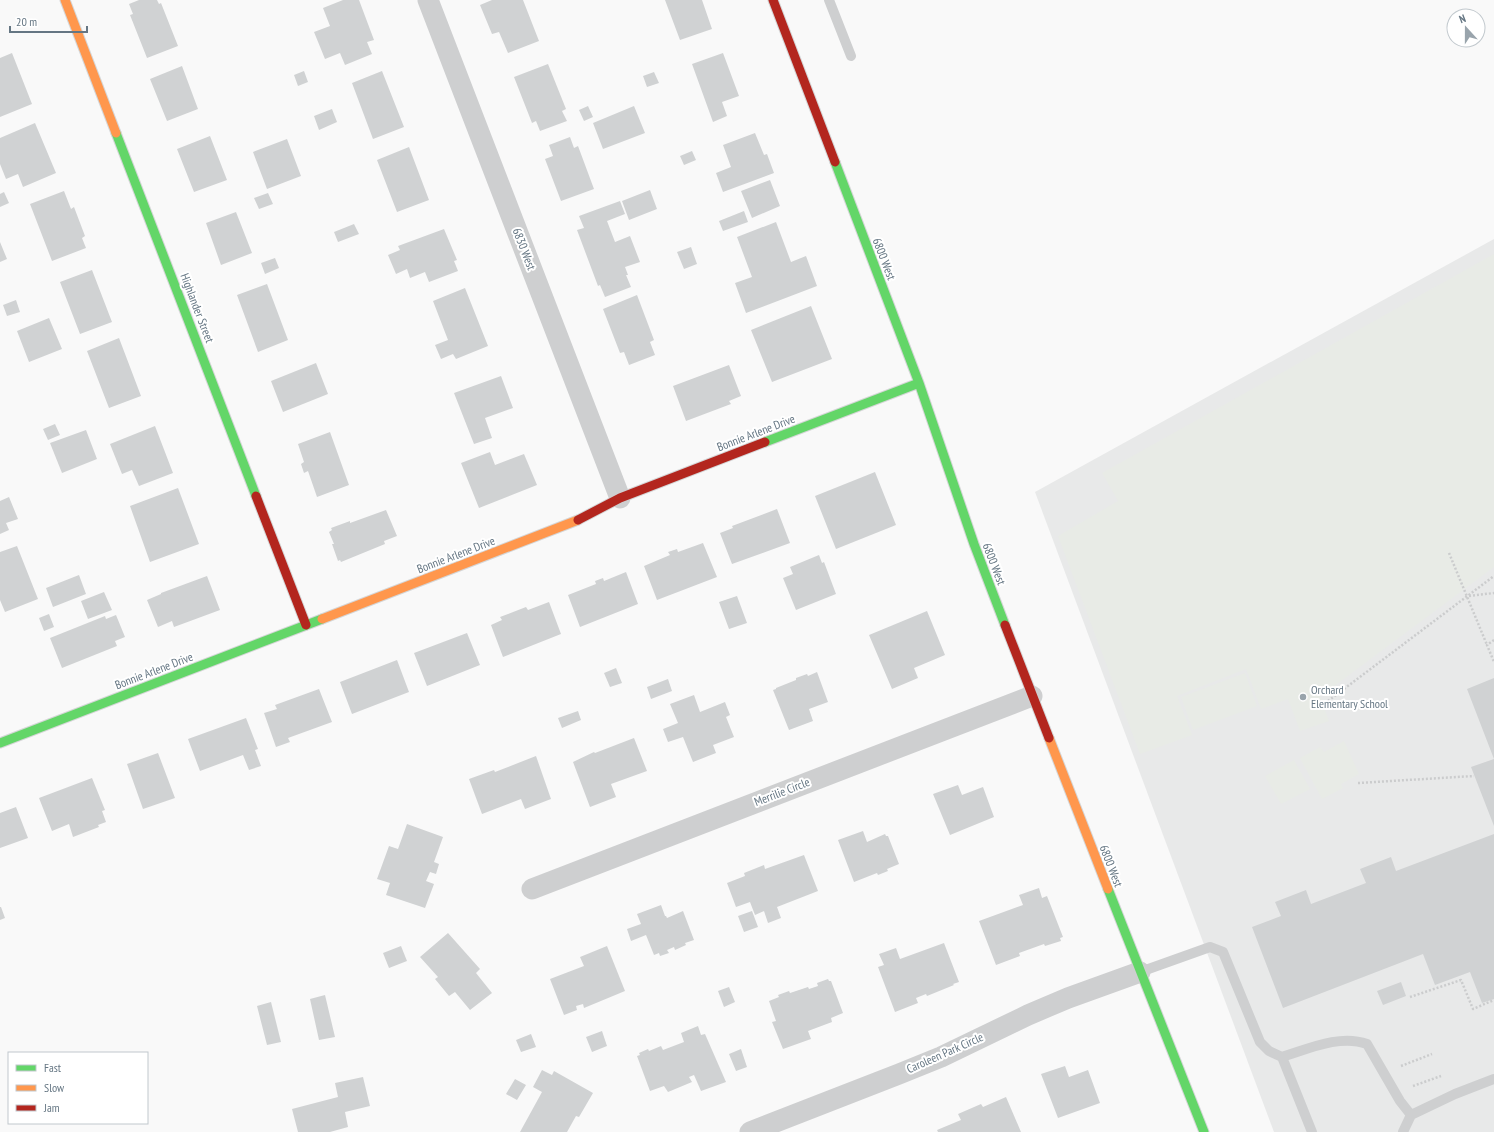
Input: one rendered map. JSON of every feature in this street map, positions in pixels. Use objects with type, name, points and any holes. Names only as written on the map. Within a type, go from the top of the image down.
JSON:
[{"type":"street","name":"Highlander Street","points":[[65,0],[306,625]]},
{"type":"street","name":"6830 West","points":[[428,0],[620,498]]},
{"type":"street","name":"6800 West","points":[[773,0],[919,383],[974,544],[1032,696],[1204,1132]]},
{"type":"street","name":"Bonnie Arlene Drive","points":[[0,743],[582,519],[620,498],[919,383]]},
{"type":"street","name":"Merrilie Circle","points":[[532,889],[1032,696]]},
{"type":"street","name":"Caroleen Park Circle","points":[[750,1132],[941,1057],[1028,1015],[1068,998],[1140,972]]},
{"type":"lane","points":[[829,0],[851,56]]},
{"type":"lane","points":[[1140,972],[1210,947],[1223,952],[1260,1042],[1269,1051],[1282,1057],[1340,1040],[1358,1041],[1367,1044],[1395,1093],[1411,1116]]},
{"type":"lane","points":[[1282,1057],[1312,1132]]},
{"type":"lane","points":[[1403,1132],[1411,1116],[1455,1094],[1494,1079]]},
{"type":"path","points":[[1449,553],[1494,662]]},
{"type":"path","points":[[1328,700],[1494,576]]},
{"type":"path","points":[[1467,596],[1494,593]]},
{"type":"path","points":[[1487,645],[1494,640]]},
{"type":"path","points":[[1358,783],[1474,776]]},
{"type":"path","points":[[1410,997],[1460,980],[1473,1009],[1494,1000]]},
{"type":"path","points":[[1383,1072],[1432,1054]]},
{"type":"path","points":[[1395,1093],[1441,1076]]},
{"type":"shaded area","name":"Orchard Elementary School","points":[[1494,239],[1494,1132],[1274,1132],[1035,492]]},
{"type":"shaded area","points":[[1494,254],[1494,567],[1325,693],[1322,687],[1317,688],[1329,721],[1300,731],[1288,699],[1261,709],[1246,669],[1177,696],[1192,735],[1140,754],[1058,536],[1118,501],[1102,473]]},
{"type":"shaded area","points":[[1245,673],[1257,706],[1193,730],[1181,697]]},
{"type":"shaded area","points":[[1344,741],[1359,774],[1341,784],[1343,788],[1322,799],[1300,758],[1320,747],[1324,752]]},
{"type":"shaded area","points":[[1294,760],[1310,789],[1281,804],[1265,776]]},
{"type":"building","points":[[139,0],[157,0],[159,4],[161,3],[178,46],[147,58],[130,15],[133,14],[129,4]]},
{"type":"building","points":[[343,0],[359,0],[374,40],[367,42],[372,54],[345,65],[340,53],[325,59],[314,32],[330,26],[323,8]]},
{"type":"building","points":[[492,0],[523,0],[539,41],[508,53],[499,32],[492,34],[480,5]]},
{"type":"building","points":[[665,0],[702,0],[712,29],[680,40]]},
{"type":"building","points":[[12,53],[32,104],[0,117],[0,58]]},
{"type":"building","points":[[723,53],[739,96],[722,102],[727,116],[713,122],[692,64]]},
{"type":"building","points":[[548,64],[566,109],[562,111],[567,121],[540,131],[536,121],[532,123],[514,77]]},
{"type":"building","points":[[182,66],[198,109],[167,121],[150,79]]},
{"type":"building","points":[[304,71],[308,82],[298,86],[294,75]]},
{"type":"building","points":[[382,71],[404,127],[373,139],[352,83]]},
{"type":"building","points":[[654,72],[659,83],[647,87],[643,76]]},
{"type":"building","points":[[588,106],[593,117],[584,121],[579,110]]},
{"type":"building","points":[[634,106],[645,133],[603,149],[593,123]]},
{"type":"building","points":[[332,109],[337,122],[319,130],[314,116]]},
{"type":"building","points":[[35,123],[56,173],[23,187],[18,174],[6,179],[0,164],[0,138]]},
{"type":"building","points":[[755,133],[764,155],[767,154],[774,173],[723,192],[716,173],[731,167],[723,145]]},
{"type":"building","points":[[210,136],[227,180],[194,192],[177,149]]},
{"type":"building","points":[[570,137],[574,148],[578,146],[594,189],[561,201],[545,159],[553,156],[549,145]]},
{"type":"building","points":[[287,139],[301,176],[267,189],[253,152]]},
{"type":"building","points":[[409,147],[429,200],[397,212],[377,160]]},
{"type":"building","points":[[692,151],[696,160],[684,165],[680,156]]},
{"type":"building","points":[[770,180],[780,206],[752,218],[741,191]]},
{"type":"building","points":[[650,190],[657,209],[629,220],[622,201]]},
{"type":"building","points":[[64,191],[71,209],[74,207],[85,236],[82,238],[86,248],[52,261],[30,204]]},
{"type":"building","points":[[4,192],[9,203],[0,207],[0,194]]},
{"type":"building","points":[[268,193],[273,204],[259,209],[254,198]]},
{"type":"building","points":[[620,201],[625,214],[607,221],[615,242],[630,236],[640,262],[625,267],[628,275],[626,275],[631,287],[605,297],[600,285],[598,286],[577,230],[584,228],[579,216]]},
{"type":"building","points":[[744,211],[748,222],[723,231],[719,221]]},
{"type":"building","points":[[236,212],[252,253],[221,265],[206,223]]},
{"type":"building","points":[[776,222],[791,262],[806,256],[817,286],[746,313],[735,283],[752,277],[737,237]]},
{"type":"building","points":[[354,224],[359,234],[338,242],[334,232]]},
{"type":"building","points":[[444,229],[457,260],[454,261],[458,271],[429,282],[425,272],[410,278],[407,269],[396,274],[388,255],[400,250],[398,246]]},
{"type":"building","points":[[0,242],[7,259],[0,262]]},
{"type":"building","points":[[691,247],[697,264],[684,269],[677,252]]},
{"type":"building","points":[[275,258],[279,268],[265,274],[261,263]]},
{"type":"building","points":[[92,270],[112,322],[80,334],[60,282]]},
{"type":"building","points":[[267,284],[288,340],[258,352],[237,295]]},
{"type":"building","points":[[465,288],[488,346],[456,359],[453,354],[441,359],[435,345],[448,340],[433,301]]},
{"type":"building","points":[[637,295],[654,340],[650,342],[655,355],[629,365],[624,352],[620,353],[603,309]]},
{"type":"building","points":[[16,300],[20,312],[7,316],[3,305]]},
{"type":"building","points":[[811,306],[832,359],[772,382],[751,330]]},
{"type":"building","points":[[49,318],[62,349],[29,362],[17,331]]},
{"type":"building","points":[[119,338],[141,396],[109,408],[87,351]]},
{"type":"building","points":[[316,363],[328,394],[283,412],[271,381]]},
{"type":"building","points":[[729,365],[741,396],[729,401],[731,404],[686,421],[673,386]]},
{"type":"building","points":[[501,376],[513,408],[485,418],[492,438],[474,444],[454,393]]},
{"type":"building","points":[[55,424],[60,435],[48,440],[43,429]]},
{"type":"building","points":[[155,426],[173,473],[139,486],[132,470],[122,474],[110,444]]},
{"type":"building","points":[[86,430],[97,459],[62,473],[50,443]]},
{"type":"building","points":[[330,432],[349,485],[317,497],[308,471],[304,473],[301,464],[304,462],[298,444]]},
{"type":"building","points":[[490,452],[495,465],[524,454],[537,485],[479,508],[461,463]]},
{"type":"building","points":[[875,472],[896,525],[836,549],[815,496]]},
{"type":"building","points":[[178,488],[199,544],[150,562],[130,506]]},
{"type":"building","points":[[9,497],[18,519],[6,523],[9,530],[0,534],[0,501]]},
{"type":"building","points":[[777,509],[790,543],[732,564],[720,533],[733,528],[732,526]]},
{"type":"building","points":[[386,510],[397,536],[384,541],[385,544],[341,562],[340,560],[338,561],[332,544],[334,544],[329,532],[332,530],[331,528]]},
{"type":"building","points":[[703,543],[717,577],[657,600],[644,566],[670,555],[668,552],[677,549],[678,552]]},
{"type":"building","points":[[17,546],[38,599],[5,612],[0,600],[0,552]]},
{"type":"building","points":[[819,555],[822,563],[824,562],[836,594],[796,610],[783,578],[793,574],[790,567]]},
{"type":"building","points":[[626,572],[638,604],[580,627],[568,595],[596,584],[595,581],[603,578],[604,581]]},
{"type":"building","points":[[79,575],[86,594],[53,607],[46,588]]},
{"type":"building","points":[[207,576],[220,610],[174,627],[172,621],[158,627],[147,600],[161,593]]},
{"type":"building","points":[[104,592],[112,610],[88,619],[81,601]]},
{"type":"building","points":[[737,596],[747,623],[729,629],[719,602]]},
{"type":"building","points":[[549,602],[561,634],[503,657],[491,625],[502,620],[500,617],[526,607],[528,610]]},
{"type":"building","points":[[927,611],[945,655],[914,668],[918,678],[892,689],[869,635]]},
{"type":"building","points":[[49,614],[54,627],[44,631],[39,618]]},
{"type":"building","points":[[116,615],[125,637],[115,641],[117,646],[62,668],[50,638],[105,616],[106,619]]},
{"type":"building","points":[[467,633],[480,665],[427,686],[414,653]]},
{"type":"building","points":[[397,660],[409,692],[352,714],[340,682]]},
{"type":"building","points":[[616,668],[622,683],[610,687],[604,673]]},
{"type":"building","points":[[817,672],[828,702],[809,709],[813,721],[789,730],[773,690],[796,680],[796,678],[807,674],[808,676]]},
{"type":"building","points":[[1494,678],[1494,759],[1467,689]]},
{"type":"building","points":[[668,679],[672,691],[651,699],[647,687]]},
{"type":"building","points":[[319,689],[332,722],[288,738],[290,742],[276,747],[264,713],[277,709],[275,705]]},
{"type":"building","points":[[694,695],[700,712],[725,702],[730,715],[726,717],[734,737],[713,745],[716,753],[693,762],[683,737],[668,742],[663,729],[678,723],[670,704]]},
{"type":"building","points":[[578,711],[581,720],[562,728],[558,718]]},
{"type":"building","points":[[246,718],[258,749],[255,750],[261,766],[249,770],[243,755],[200,771],[188,739]]},
{"type":"building","points":[[634,738],[647,771],[611,784],[616,797],[590,807],[573,762],[594,752],[595,753]]},
{"type":"building","points":[[158,753],[175,798],[143,809],[127,764]]},
{"type":"building","points":[[536,756],[551,799],[525,809],[521,799],[482,814],[469,779],[494,770],[495,772]]},
{"type":"building","points":[[1494,759],[1494,826],[1471,767]]},
{"type":"building","points":[[92,778],[105,810],[102,811],[106,822],[98,825],[99,827],[73,837],[69,824],[52,831],[39,798]]},
{"type":"building","points":[[958,785],[962,795],[983,787],[994,817],[950,835],[933,794]]},
{"type":"building","points":[[16,807],[28,838],[0,848],[0,813]]},
{"type":"building","points":[[407,824],[443,837],[434,862],[439,864],[436,874],[430,872],[426,881],[434,884],[425,908],[386,895],[390,883],[377,879],[389,846],[398,849]]},
{"type":"building","points":[[863,831],[867,842],[885,834],[888,836],[899,864],[878,875],[877,873],[854,882],[838,840]]},
{"type":"building","points":[[1494,834],[1494,999],[1482,1003],[1470,972],[1435,985],[1423,954],[1283,1008],[1252,927],[1281,916],[1275,902],[1306,890],[1311,904],[1366,883],[1360,869],[1391,857],[1396,871]]},
{"type":"building","points":[[804,855],[818,891],[777,907],[781,918],[768,923],[764,911],[755,915],[750,902],[736,907],[727,883],[745,876],[744,873],[764,865],[765,869]]},
{"type":"building","points":[[1039,888],[1042,898],[1047,896],[1063,937],[1060,938],[1061,941],[1045,946],[1044,944],[1019,953],[1020,956],[996,965],[979,921],[1023,905],[1019,895]]},
{"type":"building","points":[[661,905],[667,918],[683,911],[694,940],[685,943],[686,945],[675,950],[674,947],[667,950],[669,953],[660,956],[659,953],[654,955],[646,935],[631,941],[627,929],[641,924],[637,914]]},
{"type":"building","points":[[0,907],[5,918],[0,920]]},
{"type":"building","points":[[752,911],[758,927],[744,932],[738,916]]},
{"type":"building","points":[[448,933],[480,969],[476,973],[492,993],[470,1010],[455,992],[449,996],[435,979],[438,977],[420,957]]},
{"type":"building","points":[[944,943],[959,982],[927,996],[926,994],[916,998],[918,1003],[895,1012],[878,967],[884,965],[879,954],[896,948],[900,959]]},
{"type":"building","points":[[401,946],[407,961],[389,968],[383,953]]},
{"type":"building","points":[[607,946],[625,991],[584,1008],[583,1004],[576,1006],[577,1010],[564,1015],[550,979],[584,966],[580,957]]},
{"type":"building","points":[[828,979],[831,981],[843,1013],[831,1018],[832,1022],[808,1031],[811,1039],[783,1049],[772,1022],[776,1021],[769,1001],[779,997],[778,995],[789,991],[790,993],[808,987],[809,989],[818,986],[817,983]]},
{"type":"building","points":[[1401,982],[1406,996],[1383,1005],[1377,991]]},
{"type":"building","points":[[729,987],[735,1002],[724,1007],[718,991]]},
{"type":"building","points":[[325,995],[335,1037],[319,1040],[310,999]]},
{"type":"building","points":[[271,1002],[281,1042],[267,1045],[257,1006]]},
{"type":"building","points":[[698,1026],[701,1035],[705,1034],[726,1082],[701,1091],[694,1075],[689,1077],[692,1082],[668,1092],[664,1086],[650,1091],[637,1056],[640,1055],[639,1053],[661,1046],[663,1050],[684,1042],[681,1033]]},
{"type":"building","points":[[602,1031],[607,1046],[592,1052],[586,1037]]},
{"type":"building","points":[[531,1034],[536,1047],[521,1052],[516,1040]]},
{"type":"building","points":[[741,1049],[747,1067],[736,1071],[729,1054]]},
{"type":"building","points":[[1065,1066],[1069,1077],[1088,1070],[1100,1103],[1058,1118],[1041,1074]]},
{"type":"building","points":[[542,1070],[552,1075],[554,1071],[593,1093],[579,1117],[576,1116],[567,1132],[520,1132],[542,1092],[533,1087]]},
{"type":"building","points":[[363,1077],[370,1106],[345,1112],[348,1127],[330,1132],[298,1132],[292,1109],[338,1097],[335,1083]]},
{"type":"building","points":[[515,1079],[526,1085],[517,1100],[506,1094]]},
{"type":"building","points":[[1006,1097],[1021,1132],[938,1132],[937,1130],[961,1120],[958,1114],[981,1104],[983,1107]]},
{"type":"traffic: fast","points":[[116,133],[256,496]]},
{"type":"traffic: fast","points":[[835,162],[919,383],[974,544],[1005,625]]},
{"type":"traffic: fast","points":[[765,442],[919,383]]},
{"type":"traffic: fast","points":[[0,743],[322,619]]},
{"type":"traffic: fast","points":[[1108,889],[1204,1132]]},
{"type":"traffic: slow","points":[[65,0],[116,133]]},
{"type":"traffic: slow","points":[[322,619],[578,520]]},
{"type":"traffic: slow","points":[[1049,738],[1108,889]]},
{"type":"traffic: jam","points":[[773,0],[835,162]]},
{"type":"traffic: jam","points":[[578,520],[620,498],[765,442]]},
{"type":"traffic: jam","points":[[256,496],[306,625]]},
{"type":"traffic: jam","points":[[1005,625],[1049,738]]},
{"type":"place","name":"Orchard Elementary School","points":[[1303,697]]}]
